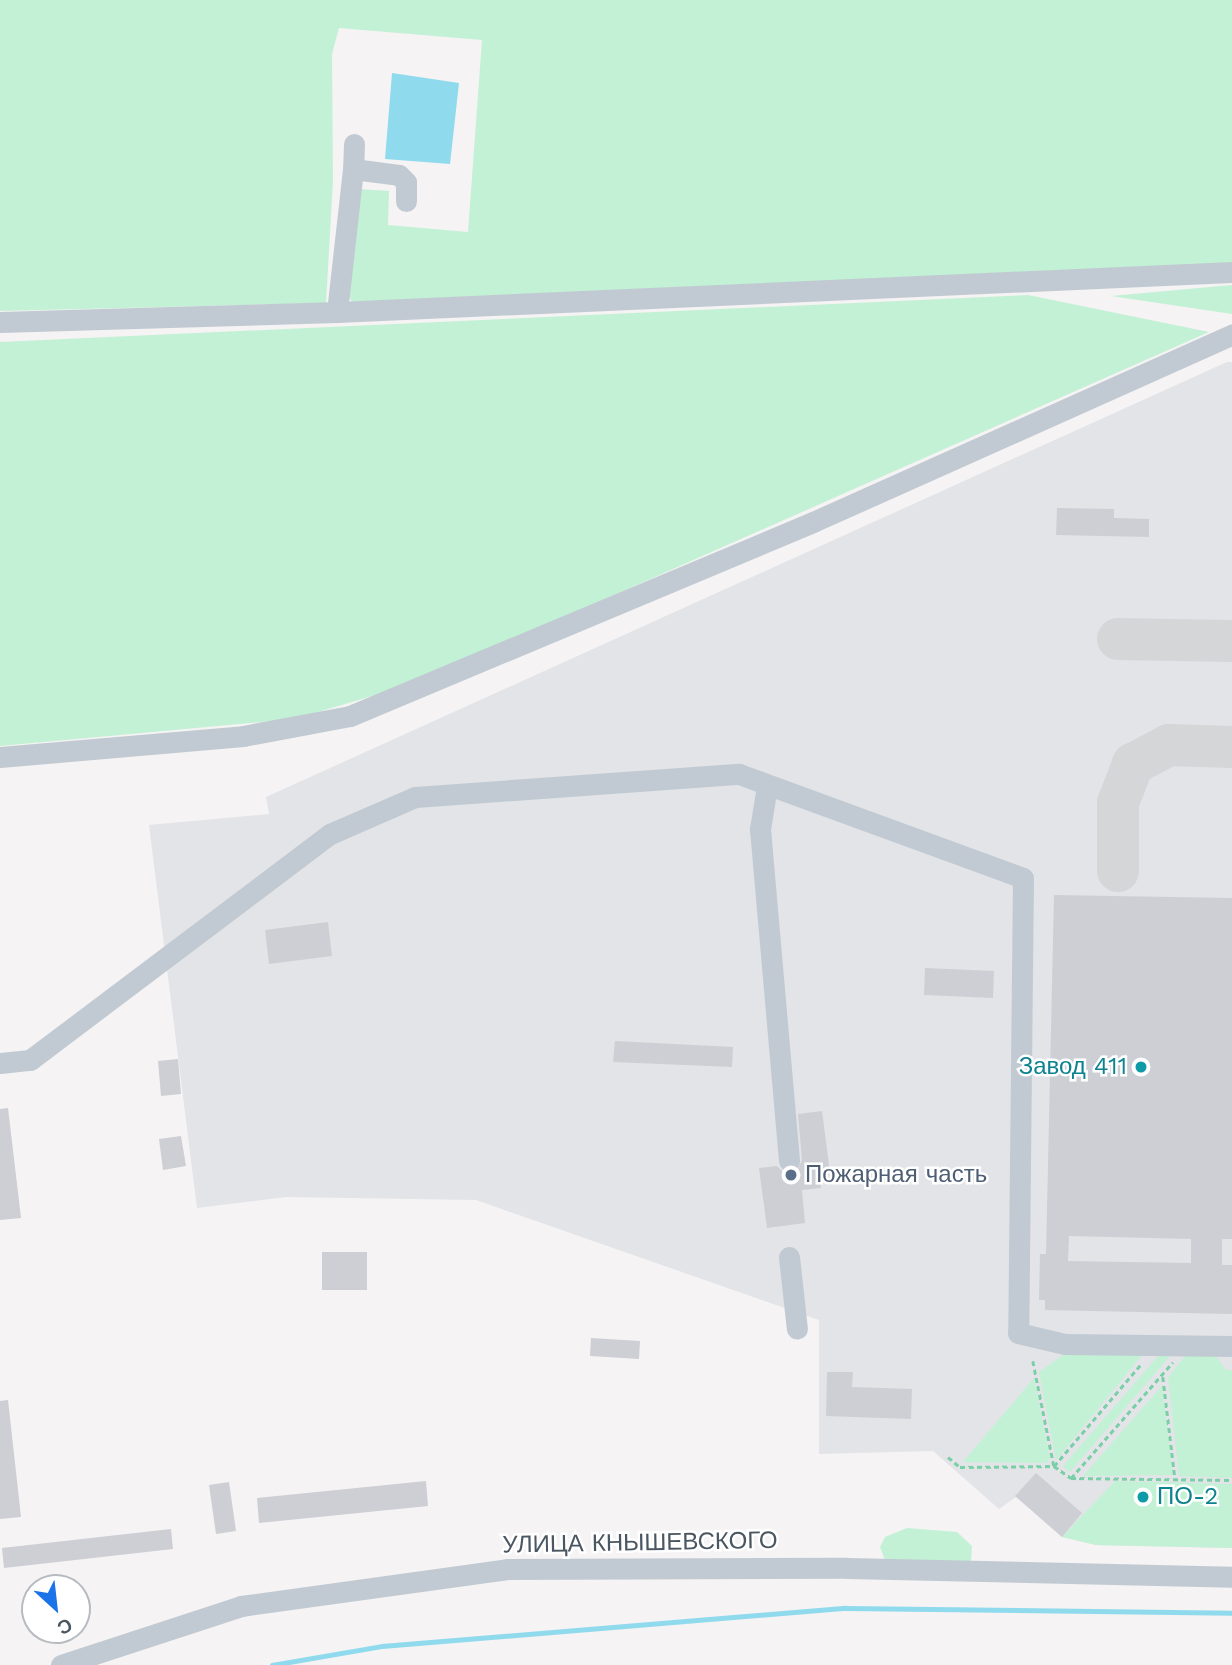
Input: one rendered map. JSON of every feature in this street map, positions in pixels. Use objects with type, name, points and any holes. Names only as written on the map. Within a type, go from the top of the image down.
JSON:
[{"type":"street","points":[[337,312],[354,144]]},
{"type":"street","points":[[353,169],[399,175],[406,183],[406,201]]},
{"type":"street","points":[[0,322],[337,312],[1232,272]]},
{"type":"street","points":[[0,757],[243,736],[350,716],[813,522],[1232,335]]},
{"type":"street","points":[[0,1063],[30,1060],[330,834],[415,797],[739,774],[1023,878],[1018,1333],[1065,1344],[1232,1346]]},
{"type":"street","points":[[767,786],[760,829],[789,1161]]},
{"type":"street","points":[[789,1257],[797,1329]]},
{"type":"street","name":"УЛИЦА КНЫШЕВСКОГО","points":[[61,1665],[241,1606],[507,1569],[847,1568],[1232,1577]]},
{"type":"path","points":[[1054,1466],[1158,1346]]},
{"type":"path","points":[[1071,1478],[1163,1375],[1185,1346]]},
{"type":"path","points":[[1034,1361],[1054,1466]]},
{"type":"path","points":[[1163,1375],[1175,1478]]},
{"type":"path","points":[[948,1457],[960,1467],[1054,1466],[1071,1478],[1232,1480]]},
{"type":"shaded area","points":[[1232,362],[1232,1548],[1096,1545],[1062,1537],[1016,1497],[999,1509],[933,1451],[819,1454],[819,1320],[476,1200],[286,1197],[197,1208],[149,825],[269,814],[266,797]]},
{"type":"green space","points":[[0,0],[1232,0],[1232,265],[353,304],[348,294],[359,189],[389,191],[388,225],[468,232],[482,40],[339,28],[332,54],[333,181],[326,303],[0,311]]},
{"type":"green space","points":[[1232,285],[1232,314],[1111,296]]},
{"type":"green space","points":[[1028,295],[1209,332],[413,684],[294,719],[0,746],[0,342]]},
{"type":"green space","points":[[1066,1353],[1143,1354],[1056,1460],[1039,1372]]},
{"type":"green space","points":[[1187,1353],[1214,1354],[1226,1370],[1232,1370],[1232,1478],[1179,1476],[1168,1378]]},
{"type":"green space","points":[[1171,1355],[1070,1472],[1063,1466],[1158,1356]]},
{"type":"green space","points":[[1034,1378],[1050,1459],[1046,1463],[963,1462]]},
{"type":"green space","points":[[1162,1386],[1173,1475],[1083,1476]]},
{"type":"green space","points":[[1115,1481],[1232,1484],[1232,1548],[1096,1545],[1062,1537]]},
{"type":"green space","points":[[907,1528],[957,1532],[972,1546],[971,1562],[885,1560],[880,1547],[885,1537]]},
{"type":"water","points":[[392,73],[459,83],[450,164],[385,159]]},
{"type":"building","points":[[1057,508],[1114,509],[1114,518],[1149,519],[1149,537],[1056,535]]},
{"type":"building","name":"Завод 411","points":[[1054,895],[1232,898],[1232,1239],[1222,1239],[1222,1265],[1232,1265],[1232,1314],[1045,1310],[1045,1300],[1039,1300],[1040,1254],[1046,1254]],"holes":[[[1069,1236],[1191,1239],[1191,1263],[1068,1261]]]},
{"type":"building","points":[[328,922],[332,956],[269,964],[265,930]]},
{"type":"building","points":[[925,968],[994,971],[993,998],[924,995]]},
{"type":"building","points":[[615,1041],[733,1047],[732,1067],[613,1062]]},
{"type":"building","points":[[178,1059],[181,1094],[161,1096],[158,1061]]},
{"type":"building","points":[[8,1108],[21,1218],[0,1220],[0,1109]]},
{"type":"building","points":[[822,1111],[830,1173],[820,1174],[821,1188],[802,1190],[805,1223],[767,1228],[759,1168],[777,1166],[784,1173],[797,1171],[802,1160],[798,1114]]},
{"type":"building","points":[[181,1136],[186,1166],[163,1170],[159,1139]]},
{"type":"building","points":[[322,1252],[367,1252],[367,1290],[322,1290]]},
{"type":"building","points":[[591,1338],[640,1341],[639,1359],[590,1356]]},
{"type":"building","points":[[827,1372],[853,1372],[852,1387],[912,1389],[911,1419],[826,1416]]},
{"type":"building","points":[[8,1400],[21,1517],[0,1519],[0,1401]]},
{"type":"building","points":[[1036,1473],[1082,1513],[1062,1537],[1015,1496]]},
{"type":"building","points":[[426,1481],[428,1506],[259,1523],[257,1498]]},
{"type":"building","points":[[229,1482],[236,1531],[216,1534],[209,1485]]},
{"type":"building","points":[[171,1529],[173,1549],[4,1568],[2,1548]]},
{"type":"waterway","points":[[272,1665],[382,1646],[845,1608],[1232,1613]]},
{"type":"taxiway","points":[[1118,639],[1232,641]]},
{"type":"taxiway","points":[[1118,871],[1118,803],[1133,764],[1169,745],[1232,747]]},
{"type":"place","name":"Завод 411","points":[[1141,1067]]},
{"type":"place","name":"Пожарная часть","points":[[791,1175]]},
{"type":"place","name":"ПО-2","points":[[1143,1497]]}]
